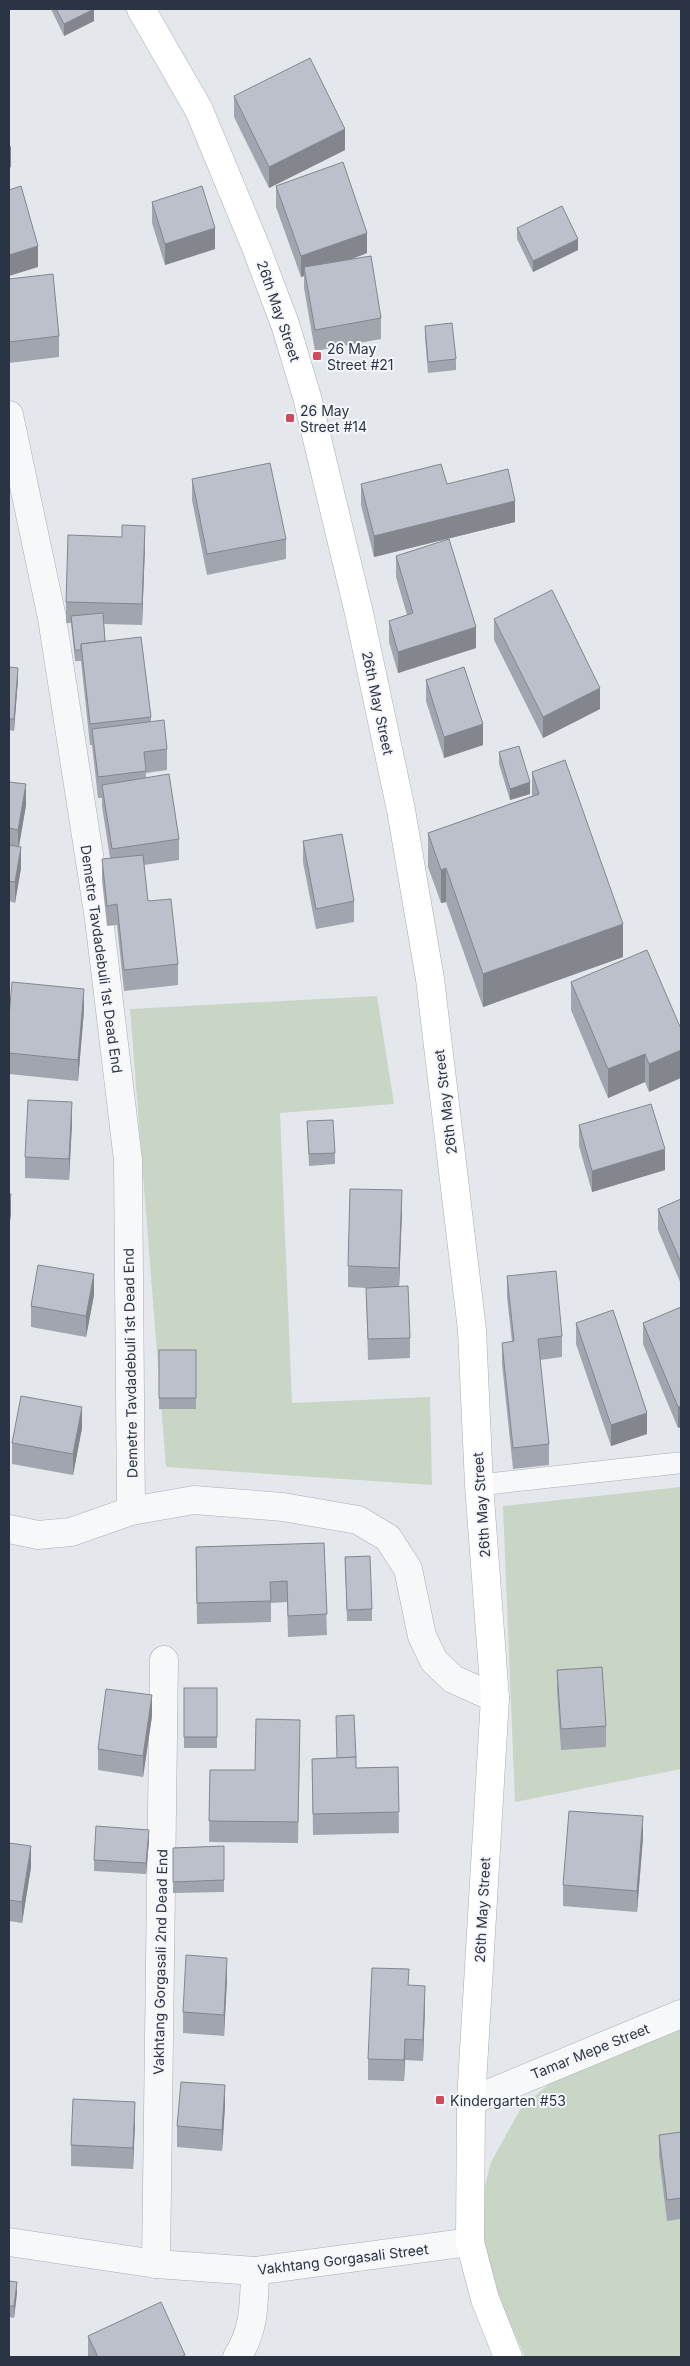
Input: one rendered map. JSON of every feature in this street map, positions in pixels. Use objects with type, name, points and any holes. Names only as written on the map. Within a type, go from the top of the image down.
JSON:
[{"type":"street","name":"26th May Street","points":[[141,9],[199,110],[257,250],[285,324],[307,397],[359,613],[401,810],[430,979],[472,1330],[480,1485],[495,1698],[471,2101],[470,2242],[484,2299],[508,2357]]},
{"type":"street","name":"Demetre Tavdadebuli 1st Dead End","points":[[9,415],[52,618],[99,918],[128,1160],[131,1511]]},
{"type":"street","points":[[9,1529],[38,1535],[71,1532],[131,1511],[194,1500],[283,1506],[358,1520],[388,1538],[408,1570],[422,1636],[434,1660],[453,1679],[495,1698]]},
{"type":"street","name":"Vakhtang Gorgasali 2nd Dead End","points":[[156,2264],[164,1660]]},
{"type":"street","name":"Tamar Mepe Street","points":[[471,2101],[681,2014]]},
{"type":"street","name":"Vakhtang Gorgasali Street","points":[[9,2242],[156,2264],[255,2271],[470,2242]]},
{"type":"street","points":[[237,2357],[247,2343],[254,2318],[255,2271]]},
{"type":"lane","points":[[480,1485],[678,1463]]},
{"type":"green space","points":[[377,996],[394,1104],[280,1113],[292,1403],[430,1397],[432,1485],[166,1467],[130,1009]]},
{"type":"green space","points":[[681,1487],[681,1769],[515,1802],[503,1506]]},
{"type":"green space","points":[[681,2028],[681,2357],[525,2357],[488,2274],[480,2205],[491,2162],[521,2108],[564,2071]]},
{"type":"building","points":[[56,9],[94,9],[64,24]]},
{"type":"building","points":[[310,58],[345,129],[269,167],[234,96]]},
{"type":"building","points":[[343,162],[367,233],[301,256],[276,186]]},
{"type":"building","points":[[21,186],[38,246],[9,255],[9,190]]},
{"type":"building","points":[[202,186],[215,228],[165,244],[152,202]]},
{"type":"building","points":[[562,206],[578,239],[533,261],[517,228]]},
{"type":"building","points":[[371,256],[381,318],[315,330],[304,267]]},
{"type":"building","points":[[53,274],[59,336],[9,342],[9,279]]},
{"type":"building","points":[[452,323],[456,359],[428,362],[425,326]]},
{"type":"building","points":[[270,463],[286,539],[207,554],[192,479]]},
{"type":"building","points":[[441,464],[447,484],[508,469],[515,501],[374,536],[361,484]]},
{"type":"building","points":[[122,525],[145,526],[142,604],[66,602],[68,535],[122,537]]},
{"type":"building","points":[[449,539],[476,627],[398,652],[389,621],[413,613],[396,556]]},
{"type":"building","points":[[552,590],[600,688],[543,717],[494,619]]},
{"type":"building","points":[[103,613],[105,641],[81,644],[81,650],[75,650],[71,616]]},
{"type":"building","points":[[141,637],[151,717],[90,724],[81,644]]},
{"type":"building","points":[[9,667],[18,668],[14,719],[9,719]]},
{"type":"building","points":[[464,667],[483,724],[444,737],[426,680]]},
{"type":"building","points":[[164,720],[167,749],[144,752],[146,771],[98,777],[92,729]]},
{"type":"building","points":[[519,746],[530,782],[510,789],[499,752]]},
{"type":"building","points":[[565,760],[623,924],[483,974],[446,868],[441,870],[428,833],[539,794],[532,772]]},
{"type":"building","points":[[169,774],[179,839],[112,849],[102,785]]},
{"type":"building","points":[[9,782],[26,784],[18,830],[9,828]]},
{"type":"building","points":[[342,834],[354,901],[316,909],[303,841]]},
{"type":"building","points":[[9,845],[21,847],[15,882],[9,881]]},
{"type":"building","points":[[143,855],[148,901],[171,899],[178,964],[124,970],[117,904],[107,906],[102,859]]},
{"type":"building","points":[[647,950],[681,1029],[681,1050],[649,1064],[645,1054],[608,1069],[571,982]]},
{"type":"building","points":[[12,982],[84,989],[78,1060],[9,1053],[9,1017]]},
{"type":"building","points":[[28,1100],[72,1102],[69,1159],[25,1157]]},
{"type":"building","points":[[651,1104],[665,1149],[592,1171],[579,1125]]},
{"type":"building","points":[[333,1120],[335,1153],[309,1154],[307,1121]]},
{"type":"building","points":[[350,1189],[402,1190],[399,1268],[348,1266]]},
{"type":"building","points":[[681,1199],[681,1263],[658,1209]]},
{"type":"building","points":[[38,1265],[94,1274],[86,1316],[31,1306]]},
{"type":"building","points":[[556,1271],[562,1336],[538,1339],[549,1444],[513,1448],[502,1343],[514,1341],[507,1276]]},
{"type":"building","points":[[408,1286],[410,1338],[368,1339],[366,1288]]},
{"type":"building","points":[[681,1307],[681,1406],[678,1407],[643,1323]]},
{"type":"building","points":[[613,1310],[647,1413],[611,1425],[576,1323]]},
{"type":"building","points":[[159,1350],[196,1350],[196,1398],[159,1398]]},
{"type":"building","points":[[21,1396],[82,1407],[73,1454],[12,1443]]},
{"type":"building","points":[[324,1543],[327,1614],[288,1616],[287,1581],[270,1582],[271,1601],[197,1603],[196,1547]]},
{"type":"building","points":[[370,1556],[372,1609],[347,1610],[345,1557]]},
{"type":"building","points":[[602,1667],[606,1726],[561,1729],[557,1670]]},
{"type":"building","points":[[184,1688],[217,1688],[217,1737],[184,1737]]},
{"type":"building","points":[[106,1689],[152,1695],[143,1756],[98,1749]]},
{"type":"building","points":[[354,1715],[356,1757],[337,1758],[336,1716]]},
{"type":"building","points":[[256,1719],[300,1720],[298,1822],[209,1821],[210,1770],[255,1770]]},
{"type":"building","points":[[356,1757],[356,1768],[398,1767],[399,1812],[313,1814],[312,1759]]},
{"type":"building","points":[[569,1811],[643,1816],[637,1891],[563,1885]]},
{"type":"building","points":[[96,1826],[149,1830],[146,1863],[94,1860]]},
{"type":"building","points":[[9,1843],[31,1846],[22,1902],[9,1900]]},
{"type":"building","points":[[224,1846],[224,1880],[173,1882],[173,1848]]},
{"type":"building","points":[[186,1955],[227,1958],[224,2015],[183,2012]]},
{"type":"building","points":[[372,1968],[409,1969],[408,1985],[425,1986],[423,2040],[405,2039],[404,2060],[368,2059]]},
{"type":"building","points":[[181,2082],[225,2085],[222,2130],[177,2126]]},
{"type":"building","points":[[73,2099],[135,2102],[133,2148],[71,2145]]},
{"type":"building","points":[[681,2132],[681,2198],[667,2200],[659,2135]]},
{"type":"building","points":[[9,2281],[17,2282],[14,2306],[9,2306]]},
{"type":"building","points":[[161,2302],[185,2355],[181,2357],[98,2357],[88,2336]]},
{"type":"place","name":"26 May Street #21","points":[[317,356]]},
{"type":"place","name":"26 May Street #14","points":[[290,418]]},
{"type":"place","name":"Kindergarten #53","points":[[440,2100]]}]
